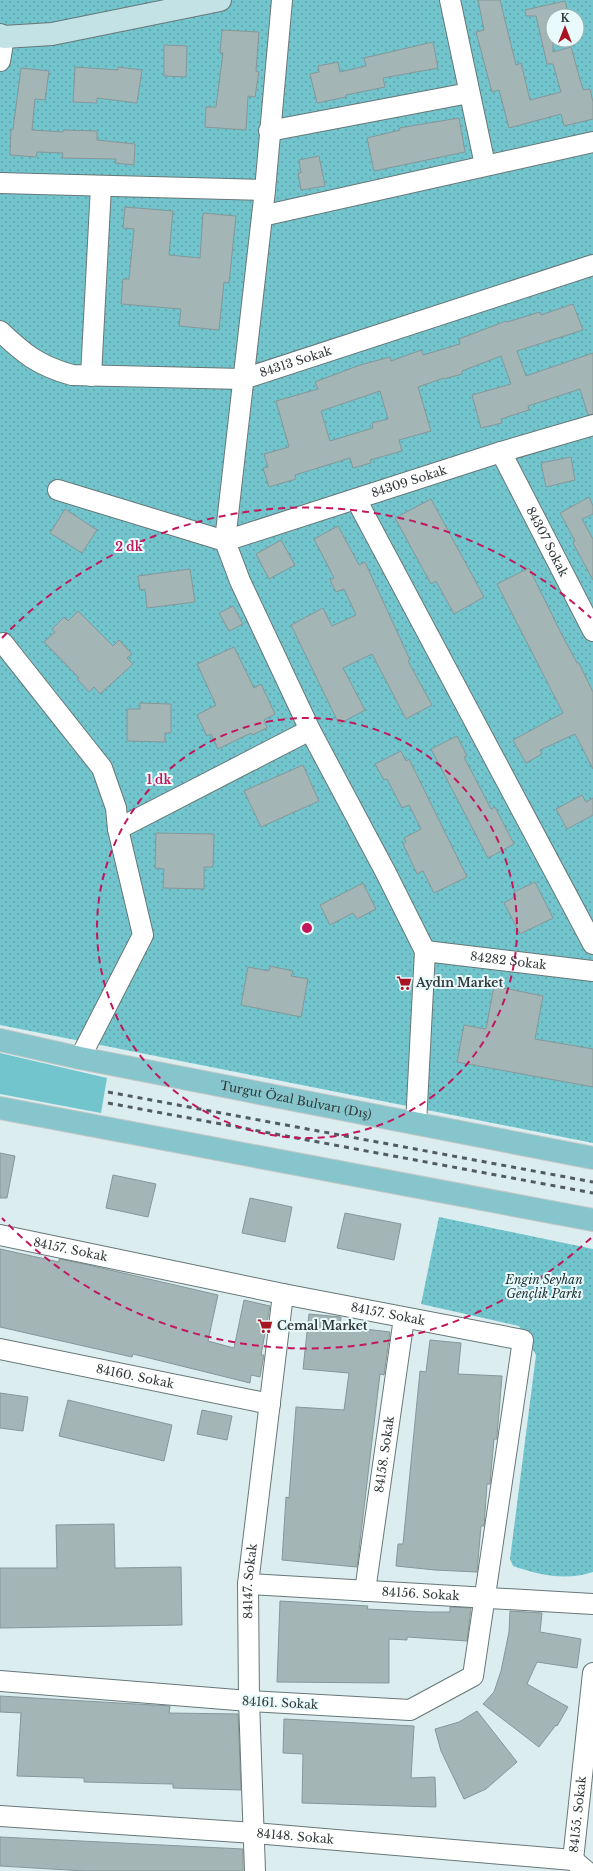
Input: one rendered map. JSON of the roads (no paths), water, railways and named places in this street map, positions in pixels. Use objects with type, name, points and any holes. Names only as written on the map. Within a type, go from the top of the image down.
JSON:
[{"type":"main road","name":"Turgut Özal Bulvarı (Dış)","points":[[0,1040],[80,1058],[593,1158]]},
{"type":"main road","points":[[0,1108],[593,1220]]},
{"type":"street","points":[[0,61],[2,36],[52,34],[220,0]]},
{"type":"street","points":[[282,0],[269,131],[265,190],[225,541],[240,580],[310,730],[386,873],[425,951],[416,1124]]},
{"type":"street","points":[[450,0],[485,165]]},
{"type":"street","points":[[269,131],[470,94]]},
{"type":"street","points":[[262,216],[593,142]]},
{"type":"street","points":[[0,183],[265,190]]},
{"type":"street","points":[[91,376],[101,186]]},
{"type":"street","name":"84313 Sokak","points":[[0,331],[24,354],[38,363],[53,370],[72,375],[243,379],[593,265]]},
{"type":"street","name":"84309 Sokak","points":[[225,541],[501,452],[593,425]]},
{"type":"street","name":"84307 Sokak","points":[[501,452],[593,631]]},
{"type":"street","points":[[58,490],[225,541]]},
{"type":"street","points":[[356,499],[593,944]]},
{"type":"street","points":[[3,643],[102,768],[116,808],[118,829],[143,935],[80,1058]]},
{"type":"street","points":[[118,829],[310,730]]},
{"type":"street","name":"84282 Sokak","points":[[425,951],[593,971]]},
{"type":"street","name":"84157. Sokak","points":[[0,1235],[283,1294],[523,1340],[485,1597]]},
{"type":"street","name":"84147. Sokak","points":[[255,1871],[249,1701],[248,1584],[283,1294]]},
{"type":"street","name":"84158. Sokak","points":[[365,1591],[404,1318]]},
{"type":"street","name":"84160. Sokak","points":[[0,1349],[270,1404]]},
{"type":"street","name":"84156. Sokak","points":[[248,1584],[593,1604]]},
{"type":"street","name":"84161. Sokak","points":[[0,1681],[249,1701],[410,1710],[473,1676],[485,1597]]},
{"type":"street","name":"84155. Sokak","points":[[579,1866],[593,1673]]},
{"type":"street","name":"84148. Sokak","points":[[0,1816],[254,1833],[579,1866]]},
{"type":"railway","points":[[108,1092],[593,1182]]},
{"type":"railway","points":[[108,1103],[593,1193]]},
{"type":"place","name":"Aydın Market","points":[[404,983]]},
{"type":"place","name":"Cemal Market","points":[[265,1326]]},
{"type":"park label","name":"Engin Seyhan Gençlik Parkı","points":[[544,1287]]}]
